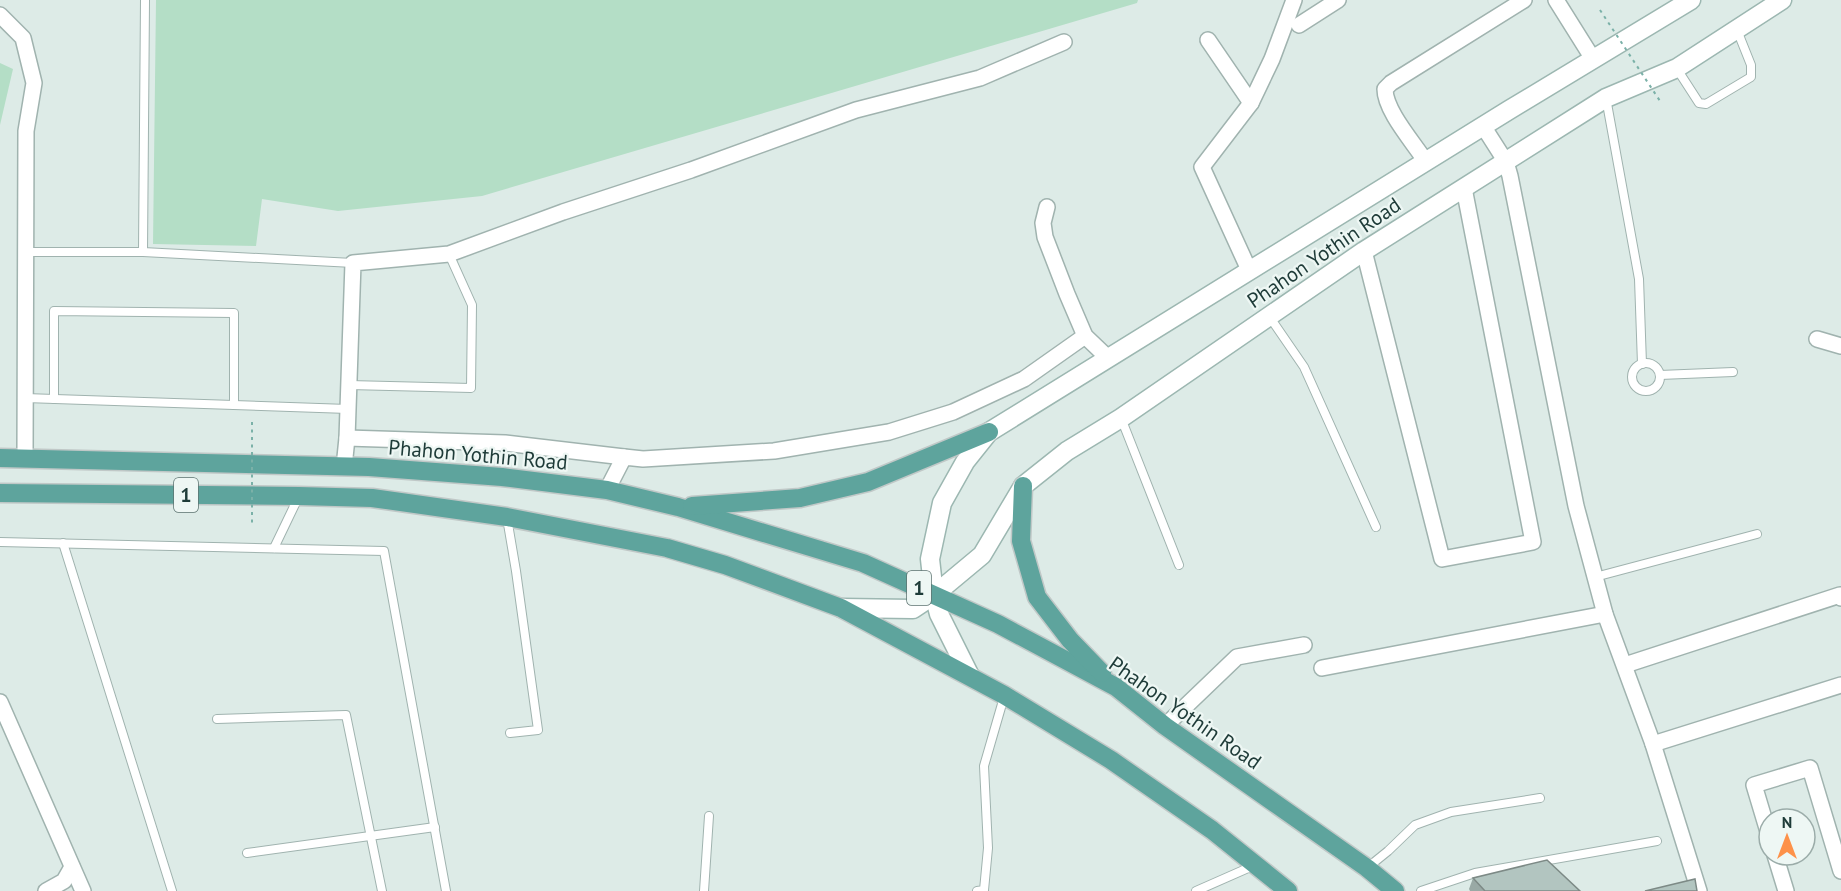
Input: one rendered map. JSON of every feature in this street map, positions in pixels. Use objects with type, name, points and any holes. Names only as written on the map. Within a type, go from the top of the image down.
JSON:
[{"type":"main road","name":"Phahon Yothin Road","points":[[970,676],[939,614],[934,595],[930,559],[942,503],[965,462],[989,432],[1107,357],[1691,0]]},
{"type":"main road","name":"Phahon Yothin Road","points":[[841,608],[913,609],[934,595],[982,555],[1023,486],[1067,451],[1121,418],[1364,250],[1606,98],[1677,68],[1782,0]]},
{"type":"main road","points":[[678,507],[800,498],[867,482],[989,432]]},
{"type":"main road","name":"Phahon Yothin Road","points":[[0,458],[344,467],[502,477],[607,490],[678,507],[863,564],[998,624],[1116,687],[1165,726],[1368,868],[1395,891]]},
{"type":"main road","points":[[1023,486],[1020,541],[1037,597],[1070,640],[1116,687]]},
{"type":"main road","name":"Phahon Yothin Road","points":[[0,493],[372,498],[507,517],[667,548],[725,565],[841,608],[1004,695],[1111,760],[1212,830],[1288,891]]},
{"type":"street","points":[[1249,270],[1202,167],[1251,104],[1272,59],[1294,0]]},
{"type":"street","points":[[1299,25],[1338,0]]},
{"type":"street","points":[[1426,162],[1392,111],[1385,96],[1385,89],[1390,83],[1524,0]]},
{"type":"street","points":[[1556,0],[1593,59]]},
{"type":"street","points":[[0,15],[23,38],[34,83],[26,131],[25,459]]},
{"type":"street","points":[[1208,40],[1251,104]]},
{"type":"street","points":[[344,467],[353,263],[449,254],[856,110],[980,78],[1064,42]]},
{"type":"street","points":[[1483,126],[1506,162],[1516,202],[1576,506],[1605,614],[1653,744],[1700,891]]},
{"type":"street","points":[[1364,250],[1442,559],[1533,542],[1464,188]]},
{"type":"street","points":[[1047,207],[1043,223],[1045,237],[1085,336],[1107,357]]},
{"type":"street","points":[[347,438],[505,443],[643,459],[774,452],[890,432],[952,412],[1024,380],[1085,336]]},
{"type":"street","points":[[1817,339],[1841,346]]},
{"type":"street","points":[[607,490],[624,457]]},
{"type":"street","points":[[1625,665],[1841,596]]},
{"type":"street","points":[[1322,668],[1605,614]]},
{"type":"street","points":[[1165,726],[1237,657],[1304,645]]},
{"type":"street","points":[[1653,744],[1841,685]]},
{"type":"street","points":[[0,702],[83,891]]},
{"type":"street","points":[[1761,807],[1754,785],[1810,768],[1841,871]]},
{"type":"street","points":[[46,891],[63,881],[72,867]]},
{"type":"street","points":[[1779,867],[1786,891]]},
{"type":"lane","points":[[143,252],[145,0]]},
{"type":"lane","points":[[1677,68],[1699,103],[1706,104],[1742,83],[1751,77],[1751,65],[1737,30]]},
{"type":"lane","points":[[1606,98],[1639,279],[1642,364]]},
{"type":"lane","points":[[26,252],[143,252],[353,263]]},
{"type":"lane","points":[[349,385],[471,388],[472,305],[449,254]]},
{"type":"lane","points":[[54,399],[54,311],[234,313],[234,405]]},
{"type":"lane","points":[[1269,316],[1304,367],[1376,527]]},
{"type":"lane","points":[[1642,364],[1654,366],[1660,375],[1660,383],[1656,388],[1637,389],[1632,382],[1634,370],[1642,364]]},
{"type":"lane","points":[[1660,375],[1733,372]]},
{"type":"lane","points":[[25,398],[348,409]]},
{"type":"lane","points":[[1121,418],[1179,565]]},
{"type":"lane","points":[[274,548],[299,496]]},
{"type":"lane","points":[[507,517],[538,730],[510,734]]},
{"type":"lane","points":[[1595,577],[1757,534]]},
{"type":"lane","points":[[0,542],[384,551],[446,891]]},
{"type":"lane","points":[[63,543],[171,891]]},
{"type":"lane","points":[[978,891],[984,890],[988,848],[984,766],[1004,695]]},
{"type":"lane","points":[[217,719],[346,715],[382,891]]},
{"type":"lane","points":[[1368,868],[1415,825],[1451,812],[1540,798]]},
{"type":"lane","points":[[704,891],[709,816]]},
{"type":"lane","points":[[247,853],[435,827]]},
{"type":"lane","points":[[1421,891],[1475,873],[1657,841]]},
{"type":"lane","points":[[1196,891],[1257,865]]},
{"type":"path","points":[[1600,10],[1660,101]]},
{"type":"path","points":[[252,422],[252,525]]},
{"type":"green space","points":[[156,0],[1138,0],[1137,3],[482,196],[338,211],[262,199],[256,246],[153,244]]},
{"type":"green space","points":[[0,63],[13,69],[0,125]]},
{"type":"building","points":[[1547,860],[1580,891],[1485,891],[1473,878]]},
{"type":"building","points":[[1695,879],[1697,891],[1645,891]]}]
